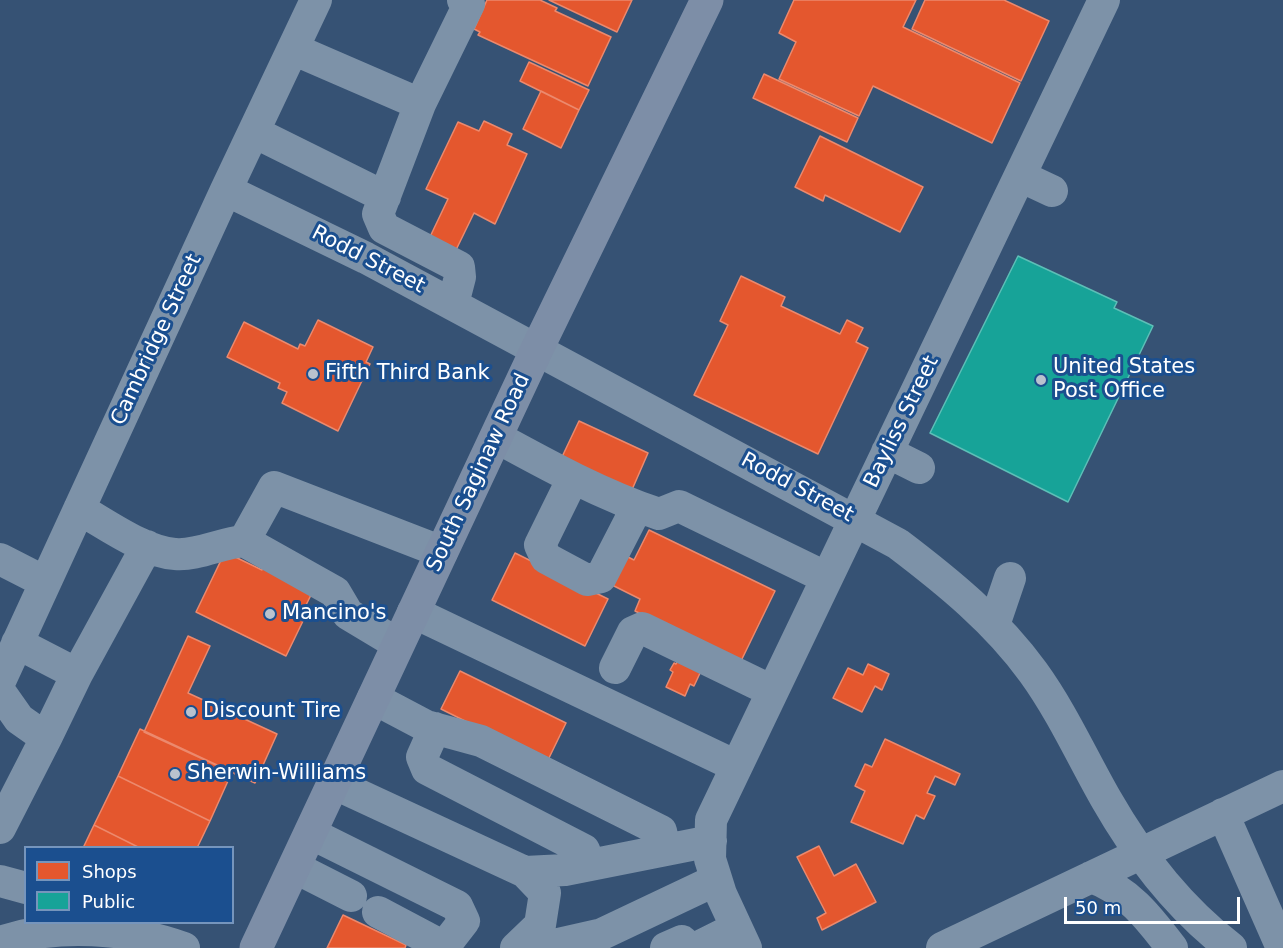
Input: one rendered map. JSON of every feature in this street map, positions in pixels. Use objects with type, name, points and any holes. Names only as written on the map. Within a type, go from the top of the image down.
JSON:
[{"type":"main road","name":"South Saginaw Road","points":[[256,948],[537,350],[707,0]]},
{"type":"street","name":"Cambridge Street","points":[[0,681],[316,0]]},
{"type":"street","points":[[453,304],[460,277],[459,267],[384,228],[378,214],[420,104],[469,4],[463,0]]},
{"type":"street","name":"Bayliss Street","points":[[741,938],[716,880],[710,859],[711,820],[1104,0]]},
{"type":"street","points":[[293,49],[420,104]]},
{"type":"street","points":[[254,132],[385,197]]},
{"type":"street","points":[[1020,176],[1052,191]]},
{"type":"street","name":"Rodd Street","points":[[226,190],[366,258],[898,544],[943,579],[994,625],[1033,672],[1052,700],[1106,798],[1140,853],[1183,905],[1231,948]]},
{"type":"street","points":[[496,437],[573,478],[637,507],[659,514],[679,506],[827,578]]},
{"type":"street","points":[[887,452],[919,468]]},
{"type":"street","points":[[573,478],[540,545],[546,558],[587,580],[601,577],[637,507]]},
{"type":"street","points":[[244,541],[274,487],[441,552]]},
{"type":"street","points":[[79,508],[147,546],[176,554],[206,549],[228,542],[244,541],[335,592],[348,614],[398,644]]},
{"type":"street","points":[[0,828],[77,674],[147,546]]},
{"type":"street","points":[[0,559],[45,582]]},
{"type":"street","points":[[994,625],[1010,578]]},
{"type":"street","points":[[413,612],[736,766]]},
{"type":"street","points":[[615,668],[633,632],[642,628],[772,691]]},
{"type":"street","points":[[17,643],[77,674]]},
{"type":"street","points":[[0,693],[19,719],[46,738]]},
{"type":"street","points":[[373,698],[416,722],[481,741],[661,831],[665,850]]},
{"type":"street","points":[[435,728],[422,757],[427,769],[584,850],[590,865]]},
{"type":"street","points":[[333,783],[525,872],[545,893],[540,925],[528,947]]},
{"type":"street","points":[[942,948],[1283,786]]},
{"type":"street","points":[[1223,814],[1282,948]]},
{"type":"street","points":[[310,833],[457,906],[464,921],[443,947],[378,912]]},
{"type":"street","points":[[525,872],[565,870],[711,841]]},
{"type":"street","points":[[294,867],[351,896]]},
{"type":"street","points":[[1091,877],[1106,882],[1135,903],[1172,948]]},
{"type":"street","points":[[528,947],[602,934],[716,880]]},
{"type":"street","points":[[0,881],[24,887]]},
{"type":"street","points":[[0,942],[13,938],[91,927],[164,941],[184,948]]},
{"type":"street","points":[[696,948],[741,938]]},
{"type":"street","points":[[666,948],[682,941],[689,948]]},
{"type":"building: Shops","points":[[487,0],[540,0],[557,8],[555,11],[611,37],[588,86],[478,35],[480,32],[474,29]]},
{"type":"building: Shops","points":[[549,0],[632,0],[617,32]]},
{"type":"building: Shops","points":[[794,0],[916,0],[903,27],[1020,83],[992,143],[873,86],[859,116],[779,79],[796,42],[779,33]]},
{"type":"building: Shops","points":[[925,0],[1004,0],[1049,21],[1021,81],[912,29]]},
{"type":"building: Shops","points":[[529,62],[589,90],[579,110],[520,81]]},
{"type":"building: Shops","points":[[764,74],[858,118],[847,142],[753,98]]},
{"type":"building: Shops","points":[[541,91],[579,110],[561,148],[523,129]]},
{"type":"building: Shops","points":[[484,121],[512,134],[507,145],[527,154],[495,224],[474,213],[454,254],[428,241],[448,199],[426,189],[458,122],[479,131]]},
{"type":"building: Shops","points":[[820,136],[923,187],[900,232],[825,195],[823,201],[795,187]]},
{"type":"building: Shops","points":[[741,276],[785,297],[781,306],[840,334],[847,320],[863,328],[856,342],[868,348],[818,454],[694,395],[728,325],[720,321]]},
{"type":"building: Shops","name":"Fifth Third Bank","points":[[318,320],[373,347],[366,362],[370,364],[338,431],[282,403],[287,392],[278,388],[280,383],[227,357],[244,322],[298,349],[300,344],[305,346]]},
{"type":"building: Shops","points":[[579,421],[648,453],[631,492],[561,459]]},
{"type":"building: Shops","points":[[649,530],[775,591],[741,661],[635,611],[640,599],[612,585],[626,556],[634,560]]},
{"type":"building: Shops","points":[[225,552],[262,570],[266,562],[312,593],[299,619],[303,621],[286,656],[196,612]]},
{"type":"building: Shops","points":[[515,553],[608,599],[585,646],[492,600]]},
{"type":"building: Shops","name":"Discount Tire","points":[[188,636],[210,646],[188,693],[277,734],[255,783],[144,732]]},
{"type":"building: Shops","points":[[684,649],[701,671],[694,686],[690,684],[685,696],[666,687],[673,672],[670,670]]},
{"type":"building: Shops","points":[[868,664],[889,674],[882,690],[875,686],[862,712],[833,698],[848,668],[863,675]]},
{"type":"building: Shops","points":[[460,671],[566,723],[547,762],[441,709]]},
{"type":"building: Shops","name":"Sherwin-Williams","points":[[140,729],[232,772],[210,821],[118,776]]},
{"type":"building: Shops","points":[[885,739],[960,774],[955,785],[935,776],[927,793],[935,796],[924,819],[916,815],[903,844],[851,822],[865,791],[855,786],[865,764],[872,767]]},
{"type":"building: Shops","points":[[118,776],[210,821],[198,846],[136,846],[94,825]]},
{"type":"building: Shops","points":[[94,825],[136,846],[84,846]]},
{"type":"building: Shops","points":[[819,846],[834,876],[856,864],[876,902],[822,930],[817,918],[826,913],[797,857]]},
{"type":"building: Shops","points":[[343,915],[406,945],[405,948],[327,948]]},
{"type":"building: Public","name":"United States Post Office","points":[[1018,256],[1117,302],[1114,308],[1153,326],[1068,502],[930,433]]},
{"type":"place","name":"Fifth Third Bank","points":[[313,374]]},
{"type":"place","name":"United States Post Office","points":[[1041,380]]},
{"type":"place","name":"Mancino's","points":[[270,614]]},
{"type":"place","name":"Discount Tire","points":[[191,712]]},
{"type":"place","name":"Sherwin-Williams","points":[[175,774]]}]
